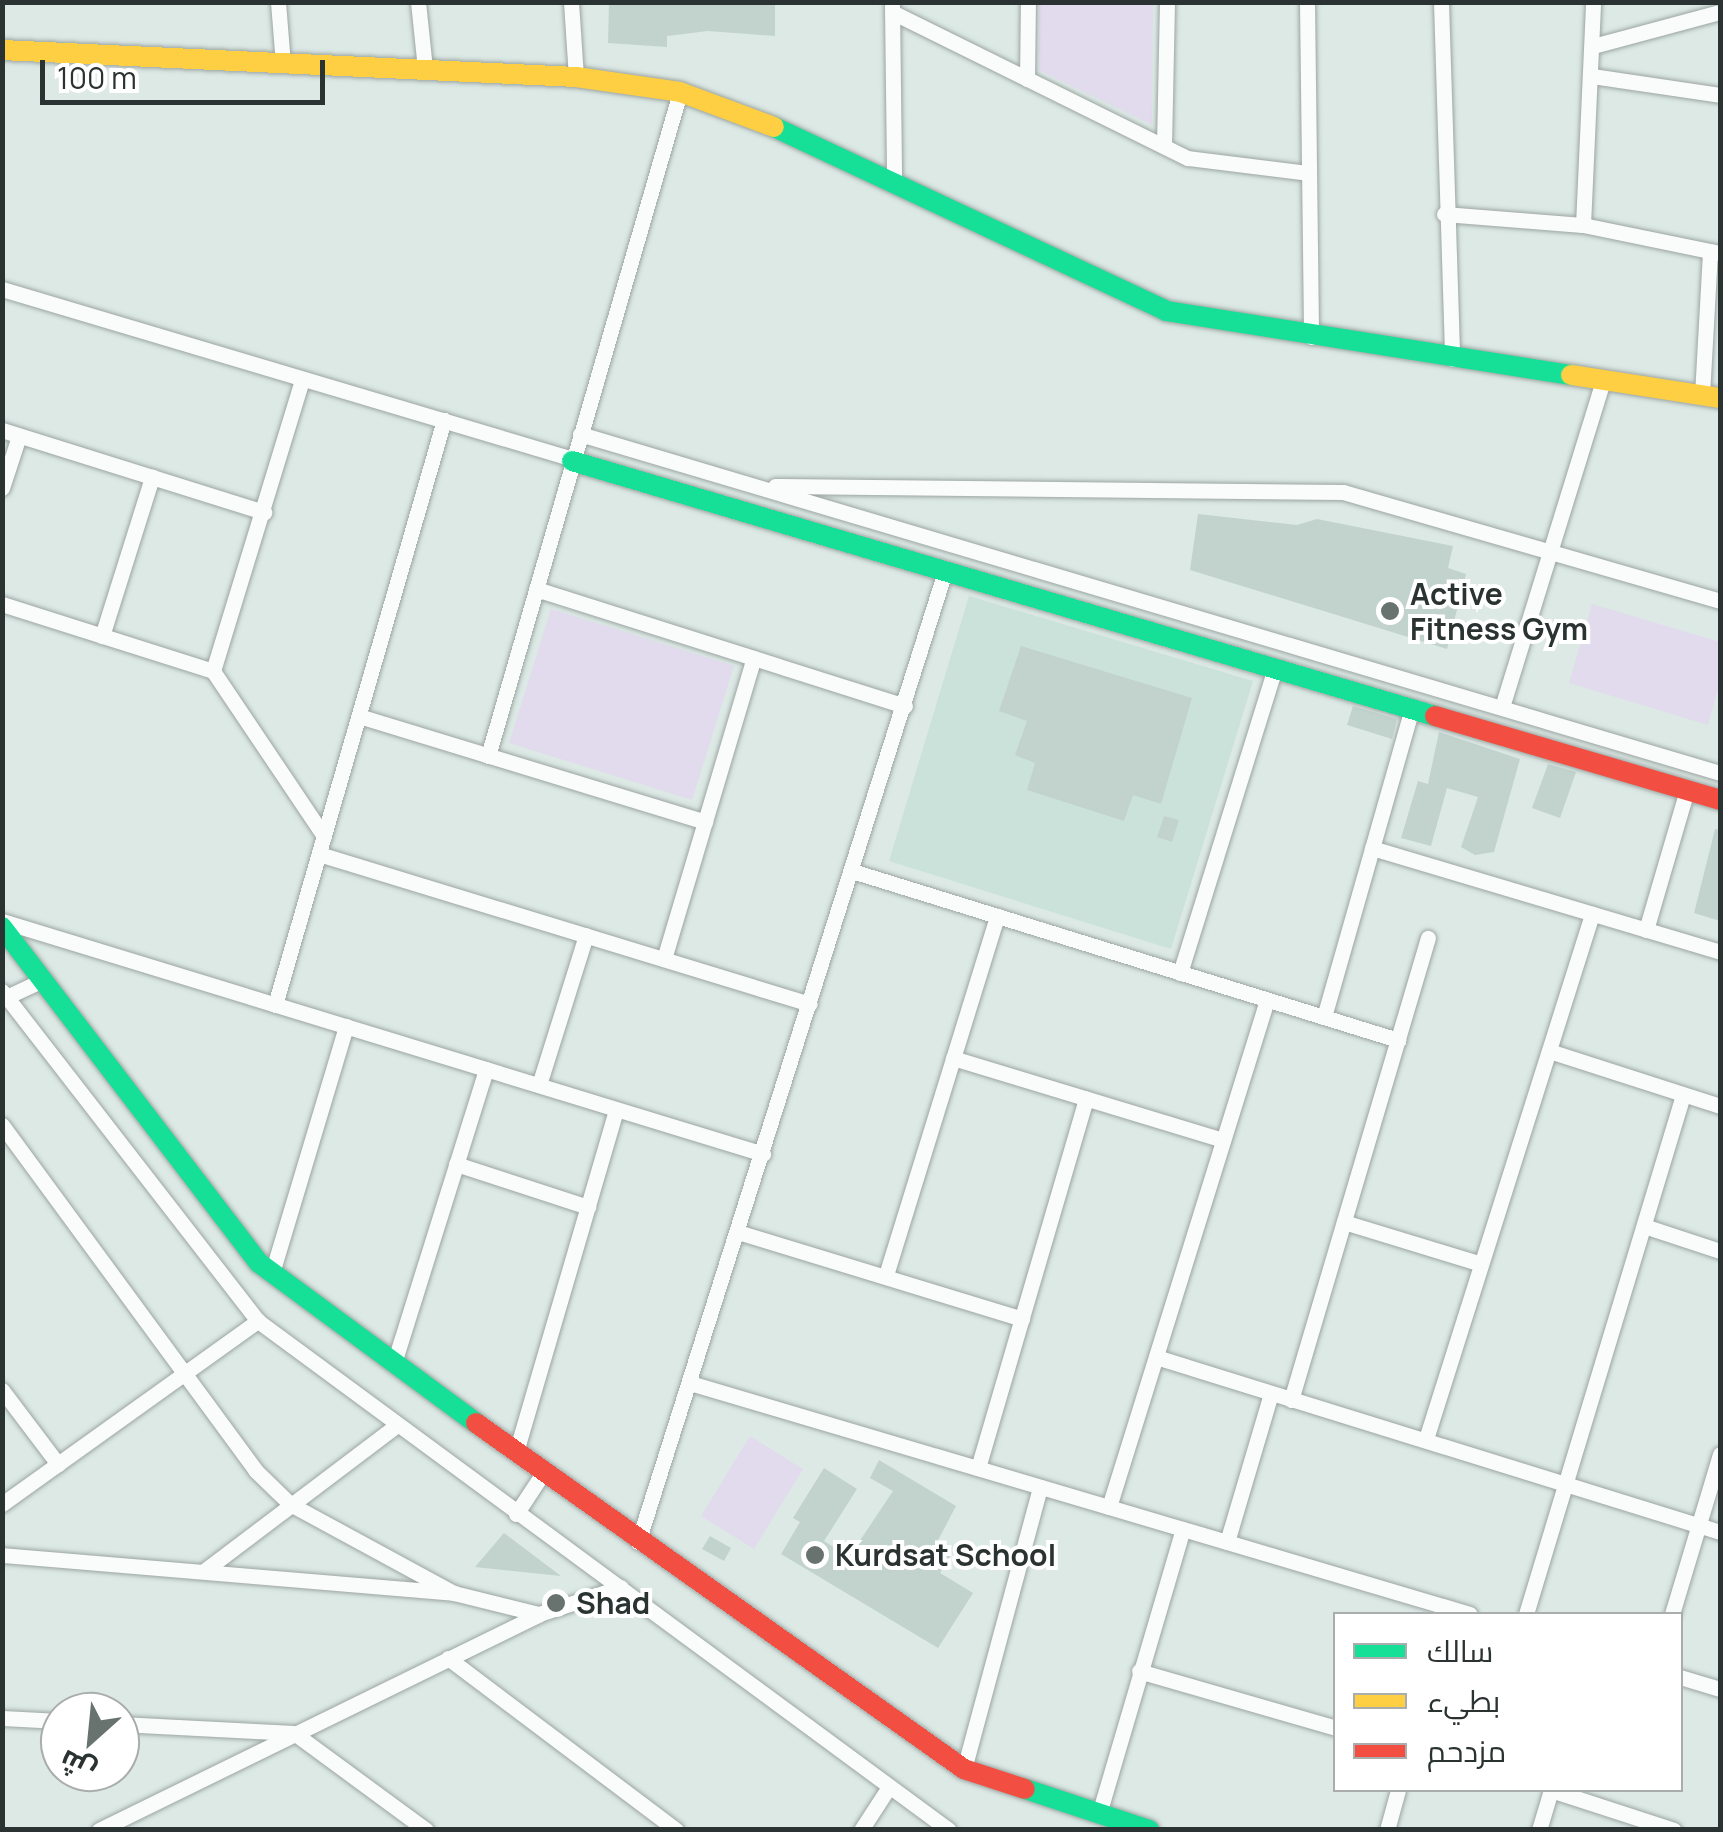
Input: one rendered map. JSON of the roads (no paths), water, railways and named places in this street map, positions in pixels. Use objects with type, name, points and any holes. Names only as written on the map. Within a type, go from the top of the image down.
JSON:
[{"type":"street","points":[[278,2],[283,64]]},
{"type":"street","points":[[418,2],[424,69]]},
{"type":"street","points":[[570,2],[576,76]]},
{"type":"street","points":[[1028,2],[1028,79]]},
{"type":"street","points":[[1164,146],[1166,2]]},
{"type":"street","points":[[1306,2],[1311,337]]},
{"type":"street","points":[[1441,2],[1444,214],[1452,359]]},
{"type":"street","points":[[1583,225],[1594,2]]},
{"type":"street","points":[[894,182],[892,7],[1188,158],[1308,173]]},
{"type":"street","points":[[1592,46],[1720,12]]},
{"type":"street","points":[[2,50],[576,76],[680,92],[894,182],[1166,311],[1452,359],[1711,396],[1715,252],[1583,225],[1444,214]]},
{"type":"street","points":[[1592,76],[1720,94]]},
{"type":"street","points":[[488,756],[680,92]]},
{"type":"street","points":[[2,288],[1720,800]]},
{"type":"street","points":[[213,671],[302,378]]},
{"type":"street","points":[[1502,707],[1603,381]]},
{"type":"street","points":[[275,1005],[444,420]]},
{"type":"street","points":[[2,488],[11,433],[264,512]]},
{"type":"street","points":[[580,434],[1720,773]]},
{"type":"street","points":[[102,636],[152,477]]},
{"type":"street","points":[[759,487],[1343,492],[1720,600]]},
{"type":"street","points":[[638,1542],[945,571]]},
{"type":"street","points":[[536,589],[904,706]]},
{"type":"street","points":[[2,604],[213,671],[324,836]]},
{"type":"street","points":[[664,959],[754,658]]},
{"type":"street","points":[[1180,973],[1275,668]]},
{"type":"street","points":[[1324,1017],[1412,709]]},
{"type":"street","points":[[359,716],[705,822]]},
{"type":"street","points":[[1646,930],[1687,790]]},
{"type":"street","points":[[1372,848],[1720,952]]},
{"type":"street","points":[[319,854],[810,1004]]},
{"type":"street","points":[[852,871],[1398,1040]]},
{"type":"street","points":[[1426,1439],[1592,914]]},
{"type":"street","points":[[886,1275],[997,916]]},
{"type":"street","points":[[2,924],[763,1154]]},
{"type":"street","points":[[2,924],[272,1273],[638,1542],[964,1769],[1149,1830]]},
{"type":"street","points":[[540,1086],[586,935]]},
{"type":"street","points":[[1290,1400],[1428,938]]},
{"type":"street","points":[[43,980],[4,996],[258,1321],[516,1514],[621,1587],[887,1790],[949,1830]]},
{"type":"street","points":[[1109,1507],[1267,1000]]},
{"type":"street","points":[[272,1273],[346,1026]]},
{"type":"street","points":[[1548,1051],[1720,1106]]},
{"type":"street","points":[[953,1058],[1224,1140]]},
{"type":"street","points":[[394,1363],[486,1069]]},
{"type":"street","points":[[1527,1612],[1683,1095]]},
{"type":"street","points":[[978,1468],[1086,1098]]},
{"type":"street","points":[[516,1452],[616,1109]]},
{"type":"street","points":[[2,1126],[188,1371],[255,1470],[290,1504],[454,1593]]},
{"type":"street","points":[[456,1164],[588,1207]]},
{"type":"street","points":[[1344,1222],[1481,1264]]},
{"type":"street","points":[[1644,1226],[1720,1251]]},
{"type":"street","points":[[738,1232],[1022,1319]]},
{"type":"street","points":[[2,1504],[258,1321]]},
{"type":"street","points":[[1156,1358],[1567,1480],[1720,1532]]},
{"type":"street","points":[[690,1383],[1452,1612]]},
{"type":"street","points":[[2,1390],[58,1464]]},
{"type":"street","points":[[1227,1542],[1270,1393]]},
{"type":"street","points":[[204,1571],[397,1425]]},
{"type":"street","points":[[1673,1612],[1720,1454]]},
{"type":"street","points":[[516,1514],[543,1473]]},
{"type":"street","points":[[964,1769],[1040,1487]]},
{"type":"street","points":[[1099,1814],[1183,1529]]},
{"type":"street","points":[[2,1555],[454,1593],[540,1614]]},
{"type":"street","points":[[99,1830],[540,1614],[621,1587]]},
{"type":"street","points":[[448,1658],[676,1830]]},
{"type":"street","points":[[1140,1671],[1333,1727]]},
{"type":"street","points":[[1683,1678],[1720,1689]]},
{"type":"street","points":[[2,1718],[40,1720]]},
{"type":"street","points":[[140,1725],[294,1733],[426,1830]]},
{"type":"street","points":[[861,1830],[887,1790]]},
{"type":"street","points":[[1387,1830],[1397,1792]]},
{"type":"street","points":[[1539,1830],[1549,1792]]},
{"type":"street","points":[[1556,1792],[1674,1830]]},
{"type":"place","name":"Active Fitness Gym","points":[[1390,611]]},
{"type":"place","name":"Kurdsat School","points":[[815,1555]]},
{"type":"place","name":"Shad","points":[[556,1603]]}]
